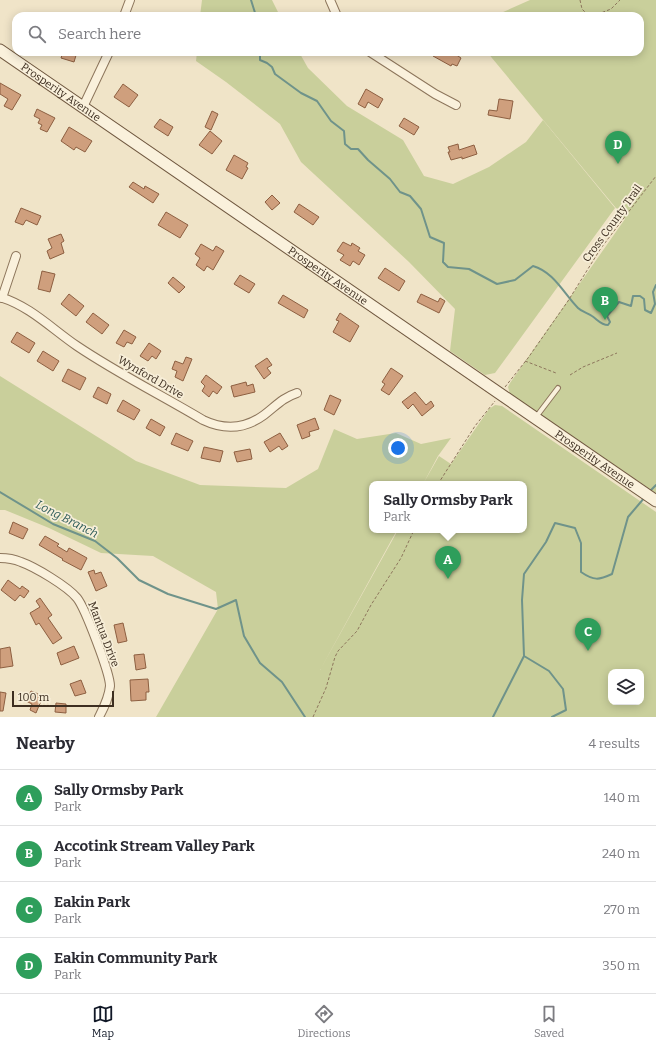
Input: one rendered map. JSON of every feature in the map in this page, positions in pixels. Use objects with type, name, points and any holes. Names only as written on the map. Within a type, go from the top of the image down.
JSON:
[{"type":"main road","name":"Prosperity Avenue","points":[[0,50],[656,501]]},
{"type":"street","points":[[126,12],[130,0]]},
{"type":"street","points":[[330,0],[335,12]]},
{"type":"street","points":[[83,107],[107,56]]},
{"type":"street","points":[[376,56],[435,94],[456,105]]},
{"type":"street","points":[[1,298],[16,256]]},
{"type":"street","name":"Wynford Drive","points":[[1,298],[18,304],[33,313],[86,351],[212,425],[228,427],[247,424],[265,414],[280,401],[297,393]]},
{"type":"street","name":"Mantua Drive","points":[[0,558],[12,559],[29,565],[70,591],[82,605],[109,682],[108,696],[99,717]]},
{"type":"lane","points":[[536,418],[558,388]]},
{"type":"path","points":[[580,0],[582,9],[585,12]]},
{"type":"path","points":[[603,12],[611,9],[620,0]]},
{"type":"path","name":"Cross County Trail","points":[[568,301],[601,248],[656,176]]},
{"type":"path","points":[[570,375],[583,367],[617,353]]},
{"type":"path","points":[[525,361],[556,373]]},
{"type":"path","points":[[313,717],[326,688],[338,651],[357,631],[371,605],[401,558],[413,533]]},
{"type":"green space","points":[[202,0],[272,0],[278,12],[200,12]]},
{"type":"green space","points":[[530,0],[656,0],[656,493],[510,394],[508,387],[510,383],[625,219],[490,56],[644,56],[644,12],[503,12]]},
{"type":"green space","points":[[197,56],[301,56],[308,68],[347,106],[403,140],[424,176],[453,184],[489,167],[526,142],[543,120],[615,208],[495,373],[485,375],[450,351],[455,309],[409,262],[301,162],[280,124],[196,61]]},
{"type":"green space","points":[[0,376],[136,461],[200,485],[286,488],[318,469],[334,429],[357,439],[396,433],[421,444],[451,438],[438,456],[425,481],[369,481],[369,533],[395,533],[320,670],[396,533],[527,533],[527,481],[425,481],[439,456],[451,464],[489,409],[495,405],[502,406],[656,512],[656,717],[156,717],[218,609],[216,592],[153,556],[101,553],[49,528],[5,510],[0,510]]},
{"type":"building","points":[[62,56],[76,56],[74,62],[61,58]]},
{"type":"building","points":[[433,56],[458,56],[461,58],[457,66],[452,64],[451,66]]},
{"type":"building","points":[[0,83],[21,95],[12,110],[4,106],[8,99],[0,94]]},
{"type":"building","points":[[123,84],[138,95],[129,107],[114,97]]},
{"type":"building","points":[[366,89],[383,99],[378,108],[368,102],[365,108],[358,104]]},
{"type":"building","points":[[499,99],[513,101],[510,119],[488,115],[489,110],[497,111]]},
{"type":"building","points":[[37,109],[55,118],[47,132],[40,129],[42,125],[38,123],[40,119],[34,116]]},
{"type":"building","points":[[212,111],[218,114],[211,130],[205,127]]},
{"type":"building","points":[[404,118],[419,127],[414,135],[399,126]]},
{"type":"building","points":[[160,119],[173,127],[168,136],[154,127]]},
{"type":"building","points":[[69,127],[92,141],[85,152],[76,147],[74,150],[61,141]]},
{"type":"building","points":[[210,131],[222,141],[212,154],[199,145]]},
{"type":"building","points":[[458,144],[459,150],[474,145],[477,154],[462,159],[462,157],[451,160],[448,147]]},
{"type":"building","points":[[234,155],[248,163],[246,167],[248,168],[242,179],[226,170]]},
{"type":"building","points":[[133,182],[144,189],[145,186],[159,194],[153,203],[129,187]]},
{"type":"building","points":[[272,195],[280,203],[272,210],[265,202]]},
{"type":"building","points":[[299,204],[319,217],[313,225],[294,212]]},
{"type":"building","points":[[21,208],[41,216],[37,225],[26,220],[23,225],[15,222]]},
{"type":"building","points":[[166,212],[188,225],[180,238],[158,225]]},
{"type":"building","points":[[61,234],[64,241],[61,243],[64,253],[50,259],[47,251],[52,248],[48,239]]},
{"type":"building","points":[[343,242],[351,246],[352,243],[360,248],[358,251],[365,255],[359,265],[353,261],[350,266],[340,260],[344,255],[337,251]]},
{"type":"building","points":[[201,244],[213,251],[216,246],[224,251],[213,270],[207,266],[204,271],[196,265],[200,258],[195,254]]},
{"type":"building","points":[[385,268],[405,281],[399,291],[378,278]]},
{"type":"building","points":[[42,271],[55,274],[50,292],[38,289]]},
{"type":"building","points":[[240,275],[255,284],[249,293],[234,284]]},
{"type":"building","points":[[173,277],[185,287],[179,293],[168,283]]},
{"type":"building","points":[[69,294],[84,306],[76,316],[61,304]]},
{"type":"building","points":[[421,294],[438,302],[440,298],[445,301],[439,313],[417,302]]},
{"type":"building","points":[[283,295],[308,310],[304,318],[278,303]]},
{"type":"building","points":[[93,313],[109,325],[102,334],[86,322]]},
{"type":"building","points":[[340,313],[359,326],[350,342],[333,332],[339,321],[336,320]]},
{"type":"building","points":[[124,330],[136,337],[132,344],[127,342],[124,347],[116,343]]},
{"type":"building","points":[[17,332],[35,343],[29,353],[11,342]]},
{"type":"building","points":[[149,343],[161,351],[156,359],[152,356],[148,361],[140,356]]},
{"type":"building","points":[[43,351],[59,361],[53,371],[37,361]]},
{"type":"building","points":[[186,357],[192,359],[183,381],[175,377],[177,371],[172,369],[175,361],[183,364]]},
{"type":"building","points":[[267,358],[272,365],[267,368],[271,373],[264,379],[255,366]]},
{"type":"building","points":[[391,368],[403,376],[389,395],[381,390],[385,384],[382,382]]},
{"type":"building","points":[[68,369],[86,378],[80,390],[62,381]]},
{"type":"building","points":[[206,375],[222,387],[217,394],[213,391],[209,397],[202,391],[205,386],[201,382]]},
{"type":"building","points":[[246,382],[247,386],[253,384],[255,392],[234,397],[231,386]]},
{"type":"building","points":[[98,387],[111,394],[107,404],[93,397]]},
{"type":"building","points":[[415,392],[426,405],[431,401],[434,406],[422,416],[413,404],[408,409],[402,402]]},
{"type":"building","points":[[330,395],[341,400],[334,415],[324,410]]},
{"type":"building","points":[[123,400],[140,410],[134,420],[117,411]]},
{"type":"building","points":[[315,418],[319,429],[309,432],[310,436],[302,439],[297,425]]},
{"type":"building","points":[[151,419],[165,427],[160,436],[146,428]]},
{"type":"building","points":[[176,433],[193,441],[188,451],[171,444]]},
{"type":"building","points":[[280,433],[288,446],[282,450],[279,446],[270,452],[264,442]]},
{"type":"building","points":[[204,447],[223,451],[220,462],[201,458]]},
{"type":"building","points":[[250,449],[252,459],[237,462],[234,452]]},
{"type":"building","points":[[13,522],[28,529],[23,539],[9,533]]},
{"type":"building","points":[[45,536],[59,544],[57,546],[67,552],[69,548],[87,558],[81,570],[39,545]]},
{"type":"building","points":[[94,570],[95,574],[101,572],[107,586],[96,591],[88,572]]},
{"type":"building","points":[[8,580],[20,589],[22,586],[29,591],[24,598],[20,595],[15,601],[1,590]]},
{"type":"building","points":[[40,598],[52,615],[48,618],[62,638],[53,644],[39,623],[36,625],[30,613],[40,607],[36,601]]},
{"type":"building","points":[[123,623],[127,641],[118,643],[114,625]]},
{"type":"building","points":[[74,646],[79,658],[61,665],[57,653]]},
{"type":"building","points":[[10,647],[13,666],[0,668],[0,649]]},
{"type":"building","points":[[144,654],[146,668],[136,670],[134,655]]},
{"type":"building","points":[[148,679],[149,692],[146,692],[146,700],[131,701],[130,680]]},
{"type":"building","points":[[81,680],[86,693],[75,696],[70,684]]},
{"type":"building","points":[[31,691],[43,696],[36,713],[30,710],[32,704],[26,701]]},
{"type":"building","points":[[0,692],[6,693],[3,711],[0,711]]},
{"type":"building","points":[[56,703],[66,704],[66,713],[55,712]]},
{"type":"waterway","points":[[251,0],[255,12]]},
{"type":"waterway","points":[[260,56],[260,60],[272,67],[275,74],[301,93],[317,101],[331,121],[344,131],[345,144],[351,149],[358,149],[390,179],[400,192],[410,196],[421,209],[430,237],[444,243],[443,262],[448,267],[469,269],[497,284],[515,280],[533,266],[547,273],[553,278],[580,309],[606,325],[610,322],[607,316],[619,302],[631,306],[633,296],[640,296],[644,299],[645,310],[651,313],[655,304],[653,292],[656,285]]},
{"type":"waterway","points":[[649,492],[656,485]]},
{"type":"waterway","name":"Long Branch","points":[[0,492],[53,524],[95,541],[117,558],[139,580],[168,594],[216,609],[236,600],[244,636],[260,663],[282,682],[305,717]]},
{"type":"waterway","points":[[552,717],[566,710],[563,689],[549,671],[524,656],[522,600],[524,574],[546,542],[555,523],[575,528],[581,543],[581,572],[596,579],[612,574],[628,517],[645,497]]},
{"type":"waterway","name":"Long Branch","points":[[493,717],[524,656]]},
{"type":"place","name":"Eakin Community Park","points":[[618,164]]},
{"type":"place","name":"Accotink Stream Valley Park","points":[[605,320]]},
{"type":"place","name":"Sally Ormsby Park","points":[[448,579]]},
{"type":"place","name":"Eakin Park","points":[[588,651]]}]
